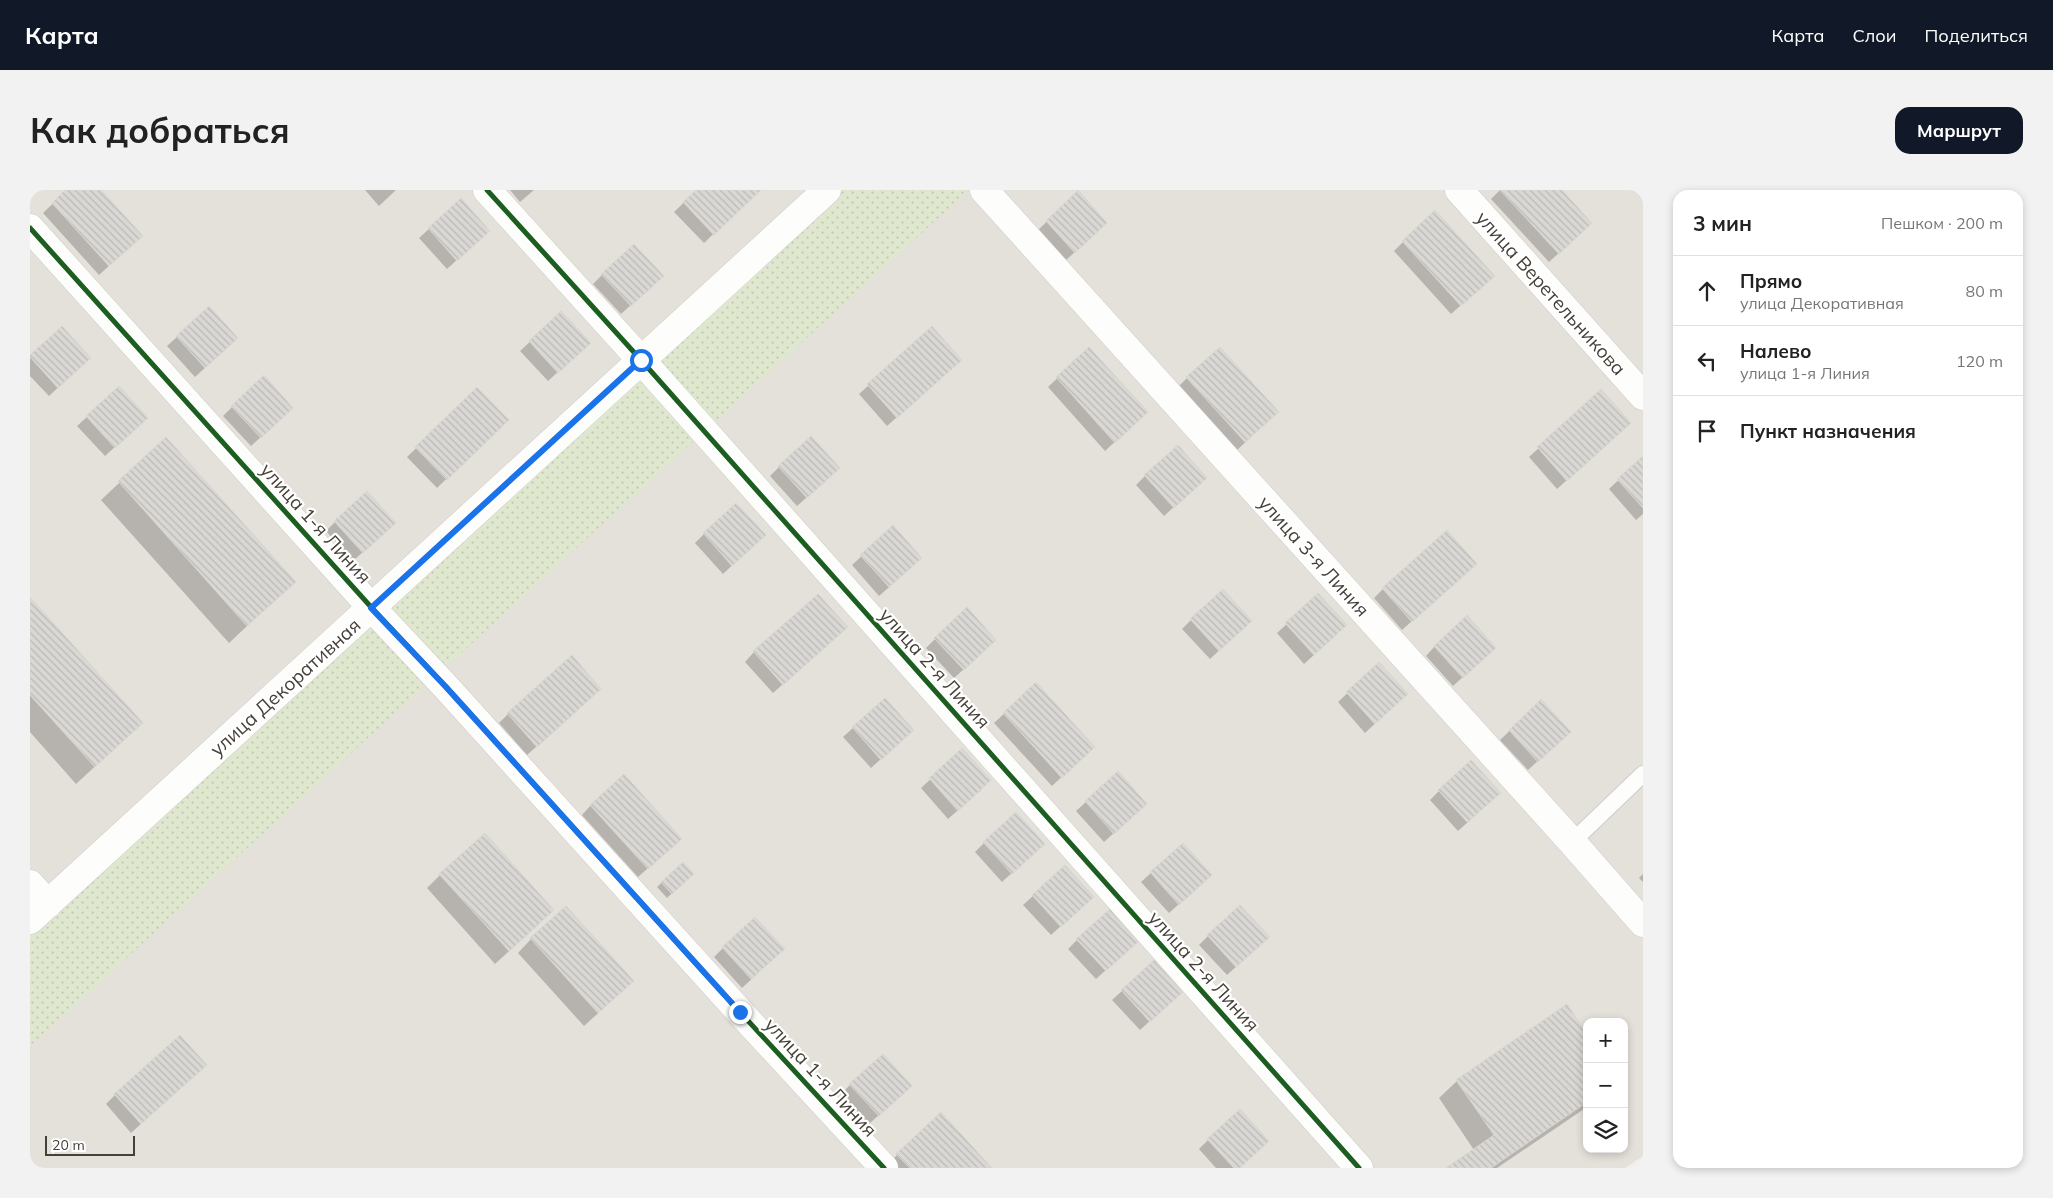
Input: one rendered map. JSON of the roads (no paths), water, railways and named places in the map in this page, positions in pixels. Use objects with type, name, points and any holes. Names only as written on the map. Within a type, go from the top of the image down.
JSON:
[{"type":"street","name":"улица 2-я Линия","points":[[487,190],[641,360],[1359,1168]]},
{"type":"street","name":"улица Декоративная","points":[[36,903],[371,608],[827,190]]},
{"type":"street","name":"улица 3-я Линия","points":[[984,190],[1643,923]]},
{"type":"street","name":"улица Веретельникова","points":[[1459,190],[1643,396]]},
{"type":"street","name":"улица 1-я Линия","points":[[30,228],[371,608],[446,687],[884,1168]]},
{"type":"lane","points":[[1572,842],[1643,774]]}]
